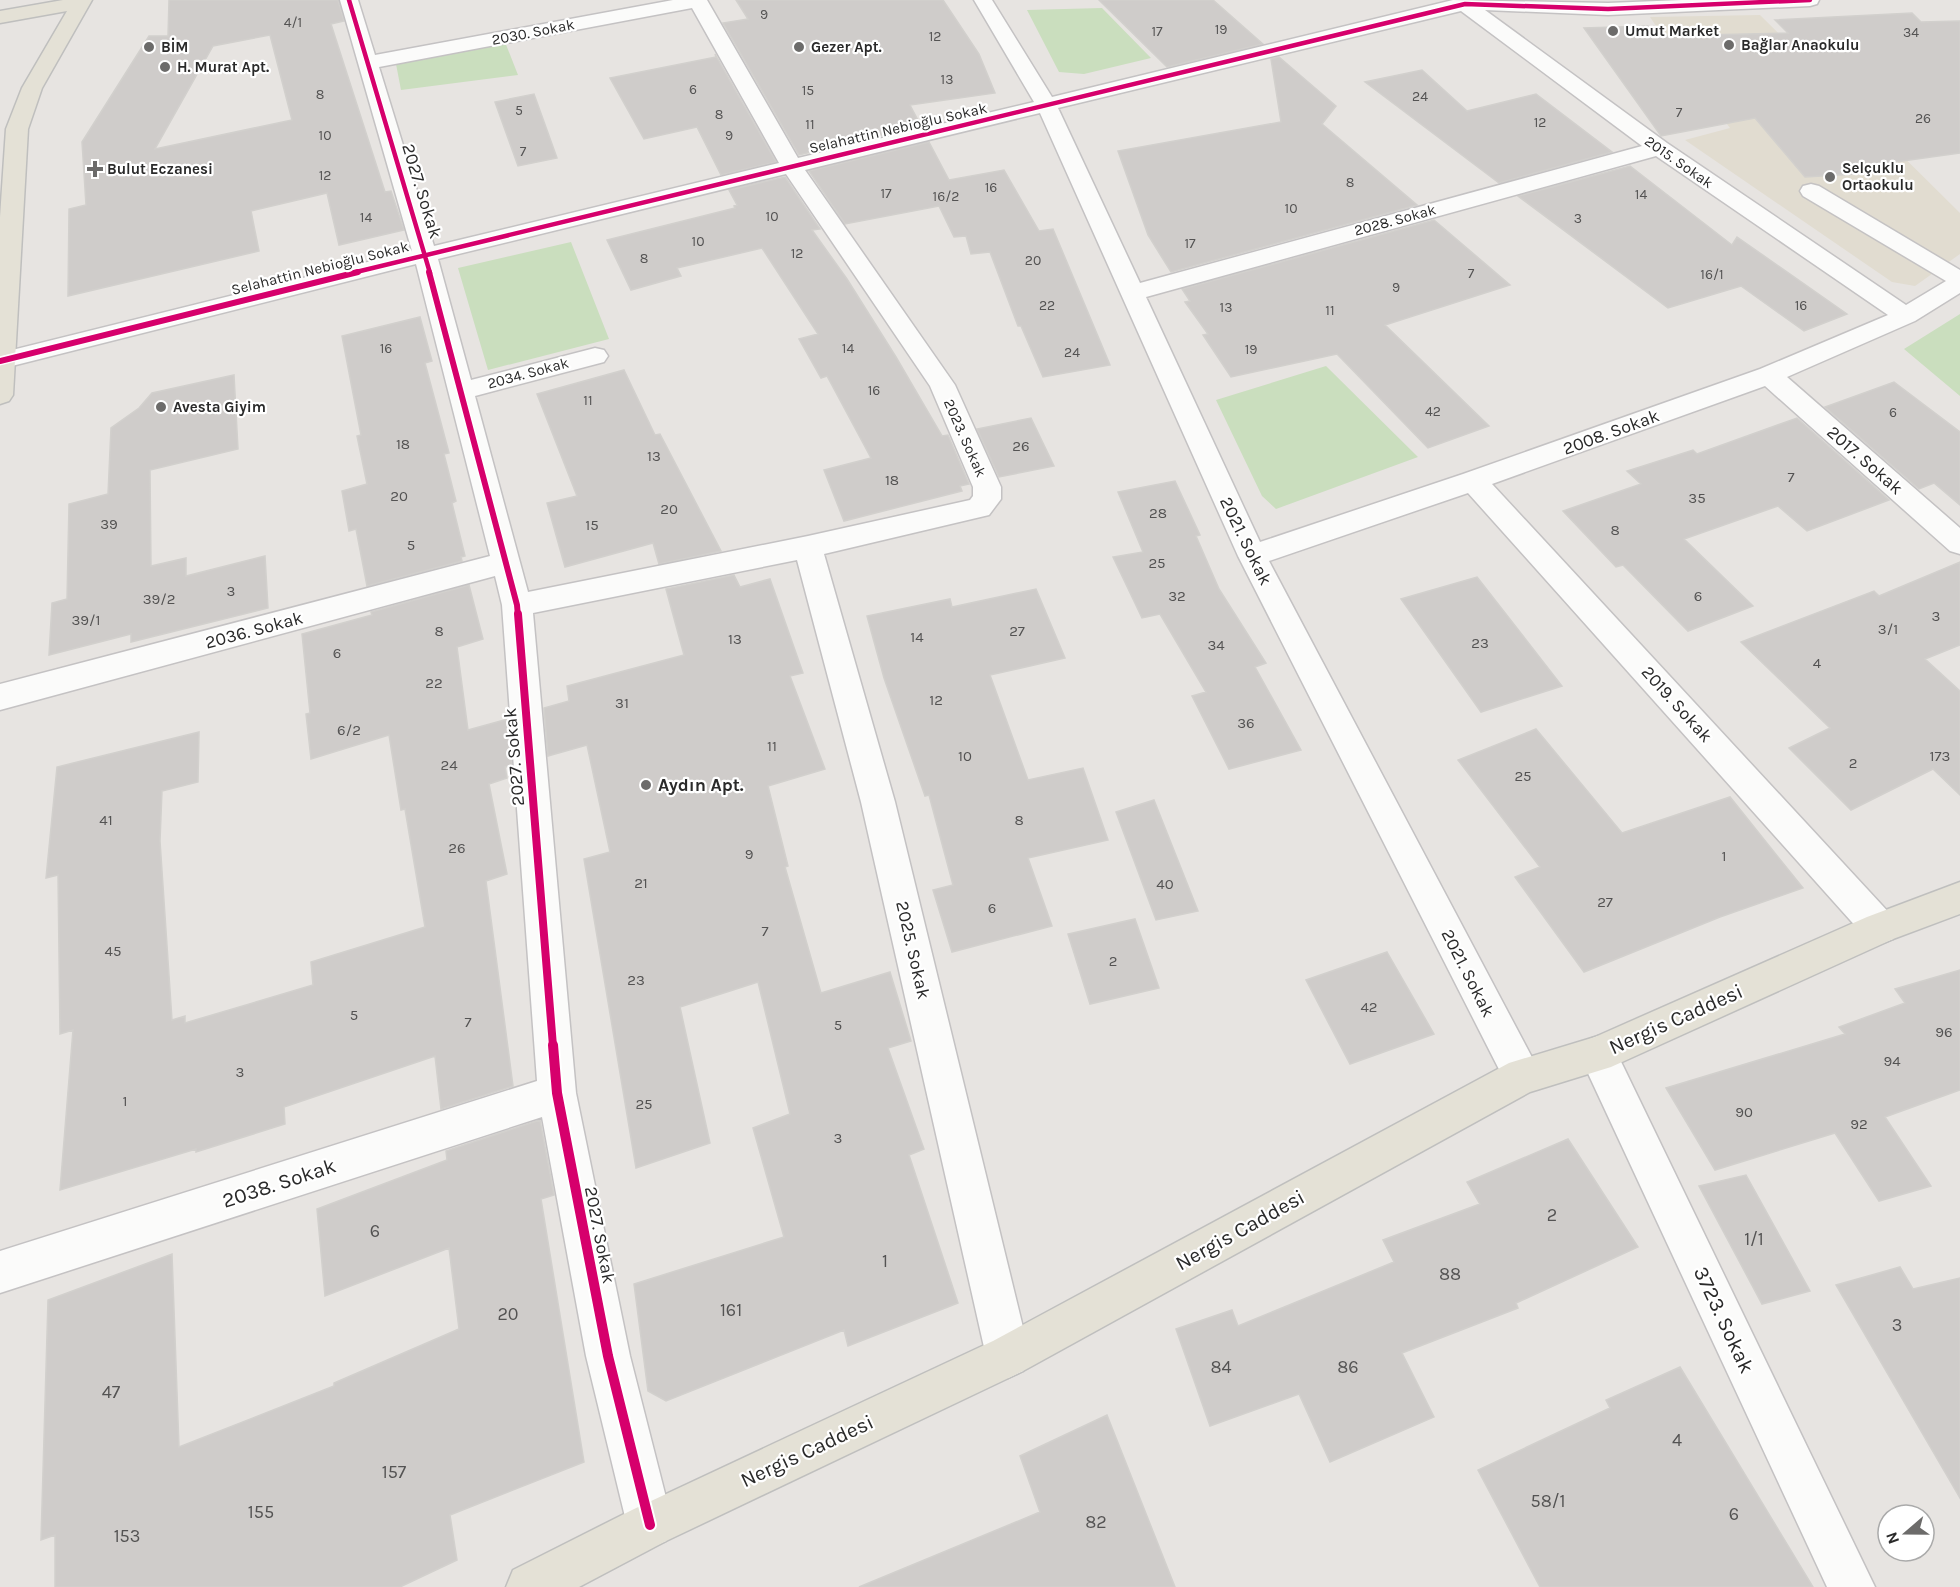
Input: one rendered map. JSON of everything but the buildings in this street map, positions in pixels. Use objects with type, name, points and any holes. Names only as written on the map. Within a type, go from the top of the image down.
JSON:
[{"type":"main road","points":[[0,17],[55,9],[82,0]]},
{"type":"main road","points":[[0,395],[17,129],[32,88],[82,0]]},
{"type":"main road","name":"Nergis Caddesi","points":[[530,1587],[650,1525],[1008,1356],[1522,1076],[1598,1054],[1880,928],[1960,897]]},
{"type":"street","name":"2027. Sokak","points":[[349,0],[425,255],[517,605],[557,1093],[608,1356],[650,1525]]},
{"type":"street","name":"2030. Sokak","points":[[367,63],[697,0]]},
{"type":"street","name":"2023. Sokak","points":[[517,605],[808,546],[979,508],[987,499],[987,487],[942,385],[792,167],[697,0]]},
{"type":"street","name":"Selahattin Nebioğlu Sokak","points":[[1,362],[425,255],[1047,106],[1462,2],[1608,9],[1810,0]]},
{"type":"street","name":"2021. Sokak","points":[[993,1],[1047,106],[1252,556],[1522,1076]]},
{"type":"street","name":"2015. Sokak","points":[[1462,2],[1659,148],[1906,316]]},
{"type":"street","name":"2028. Sokak","points":[[1131,293],[1659,148]]},
{"type":"street","points":[[1811,191],[1960,281]]},
{"type":"street","name":"2008. Sokak","points":[[1252,556],[1473,481],[1769,375],[1906,316],[1960,281]]},
{"type":"street","name":"2034. Sokak","points":[[461,390],[596,356]]},
{"type":"street","name":"2017. Sokak","points":[[1769,375],[1960,544]]},
{"type":"street","name":"2019. Sokak","points":[[1473,481],[1880,928]]},
{"type":"street","name":"2025. Sokak","points":[[808,546],[878,802],[1008,1356]]},
{"type":"street","name":"2036. Sokak","points":[[0,698],[507,562]]},
{"type":"street","name":"3723. Sokak","points":[[1598,1054],[1851,1587]]},
{"type":"street","name":"2038. Sokak","points":[[0,1272],[557,1093]]},
{"type":"shaded area","name":"Selçuklu Ortaokulu","points":[[1760,15],[1960,213],[1960,254],[1915,286],[1892,282],[1685,140],[1730,128],[1687,72],[1650,17]]},
{"type":"green space","points":[[1102,8],[1151,58],[1084,74],[1059,72],[1027,10]]},
{"type":"green space","points":[[505,42],[518,75],[401,90],[396,64]]},
{"type":"green space","points":[[571,242],[609,339],[488,370],[458,268]]},
{"type":"green space","points":[[1960,314],[1960,396],[1904,349]]},
{"type":"green space","points":[[1326,366],[1418,457],[1276,509],[1262,496],[1216,400]]},
{"type":"cycle path","points":[[349,0],[425,255],[517,605],[557,1093],[608,1356],[650,1525]]},
{"type":"cycle path","points":[[0,361],[425,255],[1465,4],[1608,9],[1810,0]]},
{"type":"place","name":"Umut Market","points":[[1613,31]]},
{"type":"place","name":"Bağlar Anaokulu","points":[[1729,45]]},
{"type":"place","name":"BİM","points":[[149,47]]},
{"type":"place","name":"Gezer Apt.","points":[[799,47]]},
{"type":"place","name":"H. Murat Apt.","points":[[165,67]]},
{"type":"place","name":"Bulut Eczanesi","points":[[95,169]]},
{"type":"place","name":"Selçuklu Ortaokulu","points":[[1830,177]]},
{"type":"place","name":"Avesta Giyim","points":[[161,407]]},
{"type":"place","name":"Aydın Apt.","points":[[646,785]]}]
